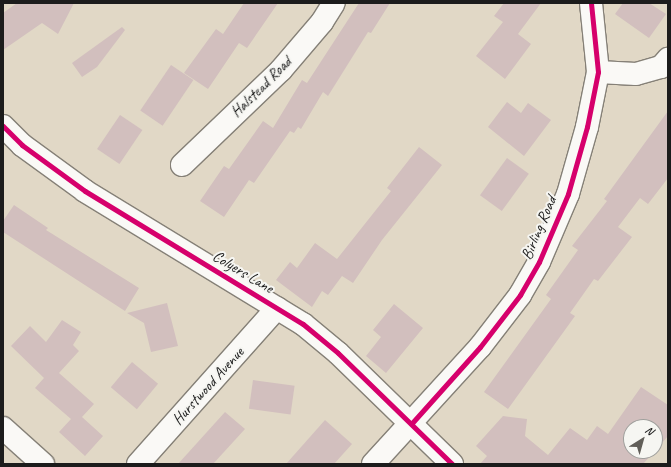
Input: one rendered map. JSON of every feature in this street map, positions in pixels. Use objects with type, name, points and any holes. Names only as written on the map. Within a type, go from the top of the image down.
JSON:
[{"type":"street","name":"Halstead Road","points":[[182,165],[281,70],[322,22],[334,3]]},
{"type":"street","name":"Birling Road","points":[[373,464],[480,347],[520,294],[539,262],[568,194],[587,127],[598,72],[591,3]]},
{"type":"street","points":[[598,72],[636,74],[661,67],[668,59]]},
{"type":"street","name":"Colyers Lane","points":[[3,126],[22,145],[85,192],[303,324],[338,353],[412,423],[452,464]]},
{"type":"street","name":"Hurstwood Avenue","points":[[138,464],[277,308]]},
{"type":"street","points":[[3,428],[43,464]]},
{"type":"building","points":[[17,3],[74,3],[58,34],[42,23],[3,50],[3,13]]},
{"type":"building","points":[[244,3],[278,3],[247,48],[239,43],[208,89],[184,73],[216,29],[223,34]]},
{"type":"building","points":[[359,3],[390,3],[371,33],[368,32],[328,96],[323,92],[301,129],[298,127],[294,133],[290,131],[254,183],[249,180],[224,217],[200,201],[224,166],[229,169],[263,121],[273,128],[302,80],[307,83]]},
{"type":"building","points":[[504,3],[541,3],[518,34],[531,44],[505,79],[476,56],[503,22],[494,16]]},
{"type":"building","points":[[623,3],[649,3],[666,14],[649,38],[615,14]]},
{"type":"building","points":[[122,27],[125,30],[97,67],[82,77],[72,63]]},
{"type":"building","points":[[171,65],[193,80],[163,126],[140,111]]},
{"type":"building","points":[[507,102],[521,113],[528,103],[551,120],[524,156],[488,127]]},
{"type":"building","points":[[668,111],[668,178],[648,204],[640,198],[618,227],[632,237],[598,281],[594,279],[570,313],[575,316],[508,409],[484,392],[551,299],[546,295],[578,250],[572,246],[607,201],[604,199]]},
{"type":"building","points":[[120,115],[142,130],[119,164],[97,149]]},
{"type":"building","points":[[419,147],[442,165],[382,240],[353,283],[342,276],[328,295],[322,291],[312,307],[276,280],[290,262],[297,268],[315,243],[337,259],[391,191],[387,188]]},
{"type":"building","points":[[507,158],[529,174],[502,211],[480,195]]},
{"type":"building","points":[[14,205],[48,228],[46,230],[139,288],[125,311],[3,232],[3,221]]},
{"type":"building","points":[[167,303],[178,346],[151,352],[144,323],[127,313]]},
{"type":"building","points":[[394,304],[423,328],[386,373],[366,356],[381,337],[373,330]]},
{"type":"building","points":[[62,320],[81,332],[73,345],[79,351],[59,373],[94,404],[82,417],[103,436],[85,456],[59,432],[71,419],[35,388],[44,378],[11,346],[30,326],[46,342]]},
{"type":"building","points":[[132,362],[158,384],[137,409],[111,387]]},
{"type":"building","points":[[253,380],[295,386],[291,415],[249,409]]},
{"type":"building","points":[[641,387],[668,405],[668,436],[663,442],[663,419],[623,419],[623,459],[648,459],[643,464],[480,464],[487,456],[476,446],[503,416],[527,419],[525,436],[548,455],[570,428],[587,440],[597,426],[608,434]]},
{"type":"building","points":[[225,412],[245,429],[213,464],[178,464]]},
{"type":"building","points":[[325,420],[352,444],[334,464],[286,464]]},
{"type":"cycle path","points":[[412,423],[480,347],[520,295],[539,262],[568,194],[587,127],[598,72],[591,3]]},
{"type":"cycle path","points":[[3,126],[22,145],[85,191],[303,324],[338,353],[452,464]]}]
